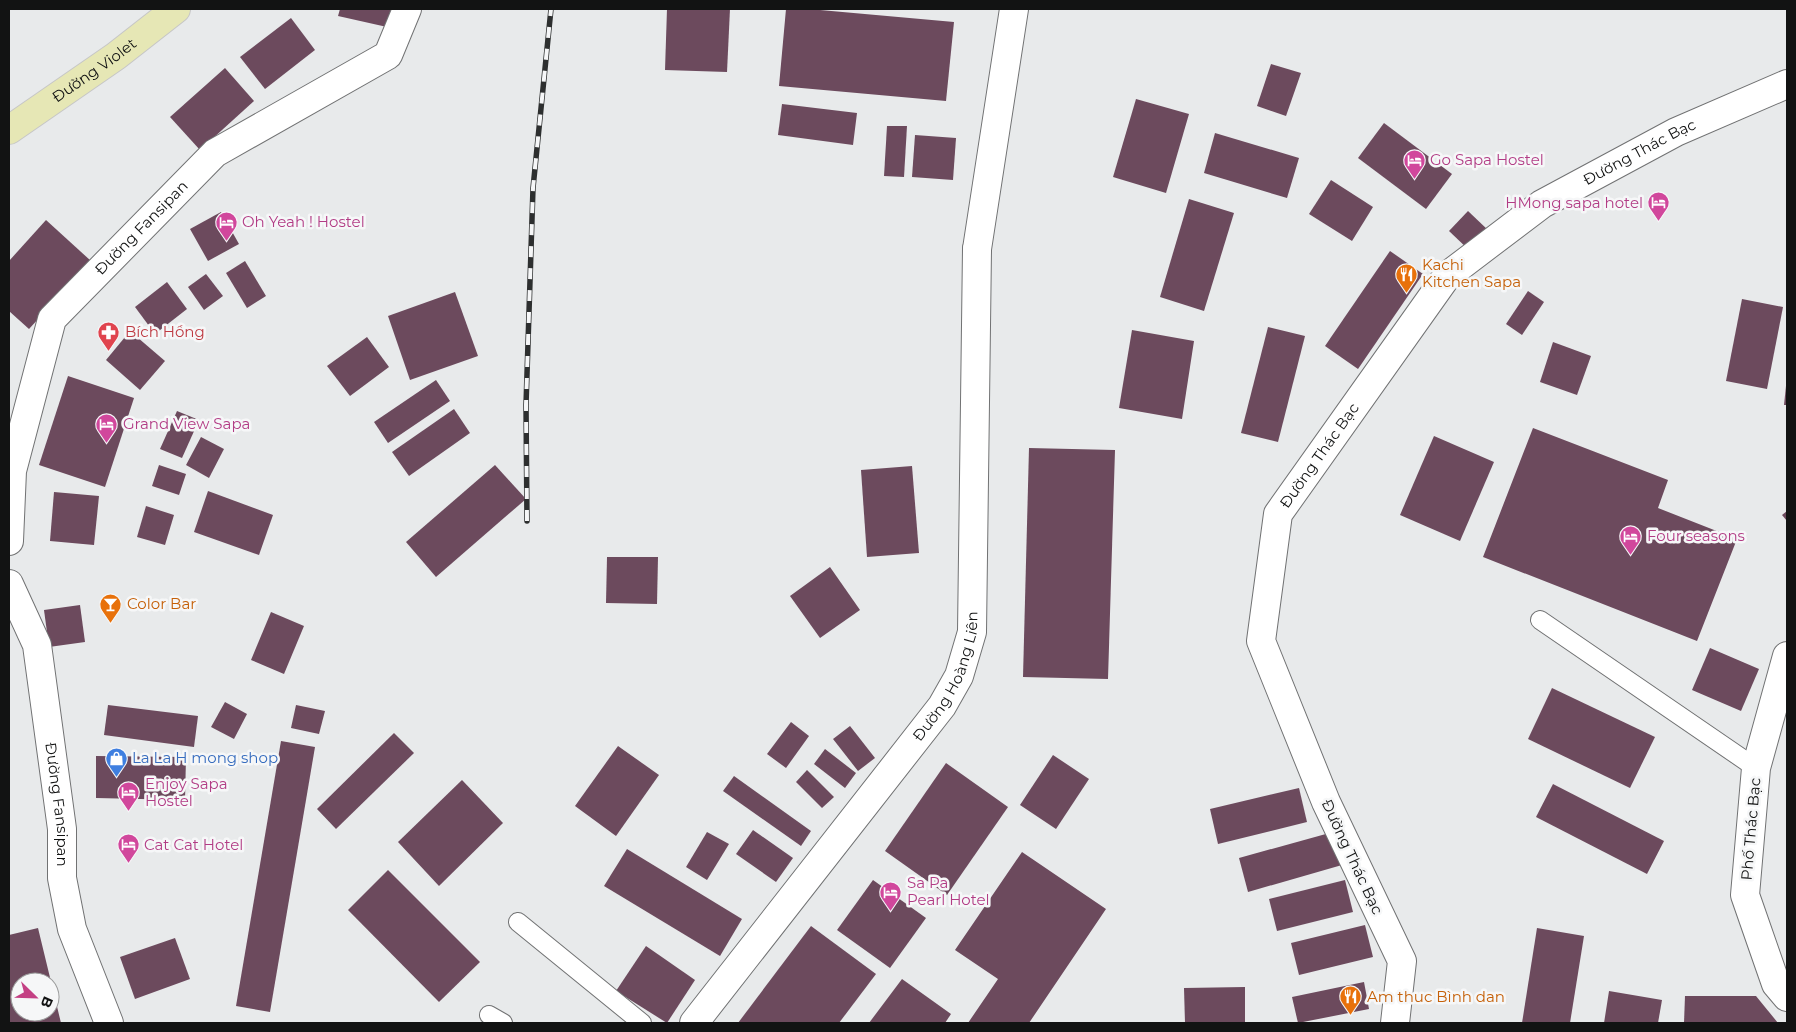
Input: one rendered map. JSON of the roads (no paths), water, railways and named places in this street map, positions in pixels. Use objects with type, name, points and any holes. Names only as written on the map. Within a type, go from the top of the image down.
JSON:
[{"type":"main road","name":"Đường Violet","points":[[9,130],[116,56],[176,9]]},
{"type":"street","name":"Đường Fansipan","points":[[9,541],[12,471],[52,319],[215,152],[388,55],[407,9]]},
{"type":"street","name":"Đường Hoàng Liên","points":[[694,1023],[942,706],[959,676],[972,632],[977,249],[1014,9]]},
{"type":"street","name":"Đường Thác Bạc","points":[[1395,1023],[1402,961],[1326,802],[1261,641],[1278,514],[1447,276],[1542,204],[1676,132],[1787,84]]},
{"type":"street","name":"Đường Fansipan","points":[[9,584],[37,645],[62,829],[62,878],[72,930],[109,1023]]},
{"type":"street","name":"Phố Thác Bạc","points":[[1787,656],[1756,768],[1745,895],[1776,984],[1787,996]]},
{"type":"lane","points":[[1540,620],[1756,768]]},
{"type":"lane","points":[[518,922],[642,1023]]},
{"type":"railway","points":[[527,521],[526,405],[533,188],[551,9]]},
{"type":"place","name":"Go Sapa Hostel","points":[[1414,179]]},
{"type":"place","name":"HMong sapa hotel","points":[[1659,222]]},
{"type":"place","name":"Oh Yeah ! Hostel","points":[[226,241]]},
{"type":"place","name":"Kachi Kitchen Sapa","points":[[1406,293]]},
{"type":"place","name":"Bích Hồng","points":[[109,351]]},
{"type":"place","name":"Grand View Sapa","points":[[107,443]]},
{"type":"place","name":"Four seasons","points":[[1631,555]]},
{"type":"place","name":"Color Bar","points":[[111,623]]},
{"type":"place","name":"La La H mong shop","points":[[116,777]]},
{"type":"place","name":"Enjoy Sapa Hostel","points":[[129,812]]},
{"type":"place","name":"Cat Cat Hotel","points":[[128,864]]},
{"type":"place","name":"Sa Pa Pearl Hotel","points":[[891,911]]},
{"type":"place","name":"Am thuc Bình dan","points":[[1351,1016]]}]
